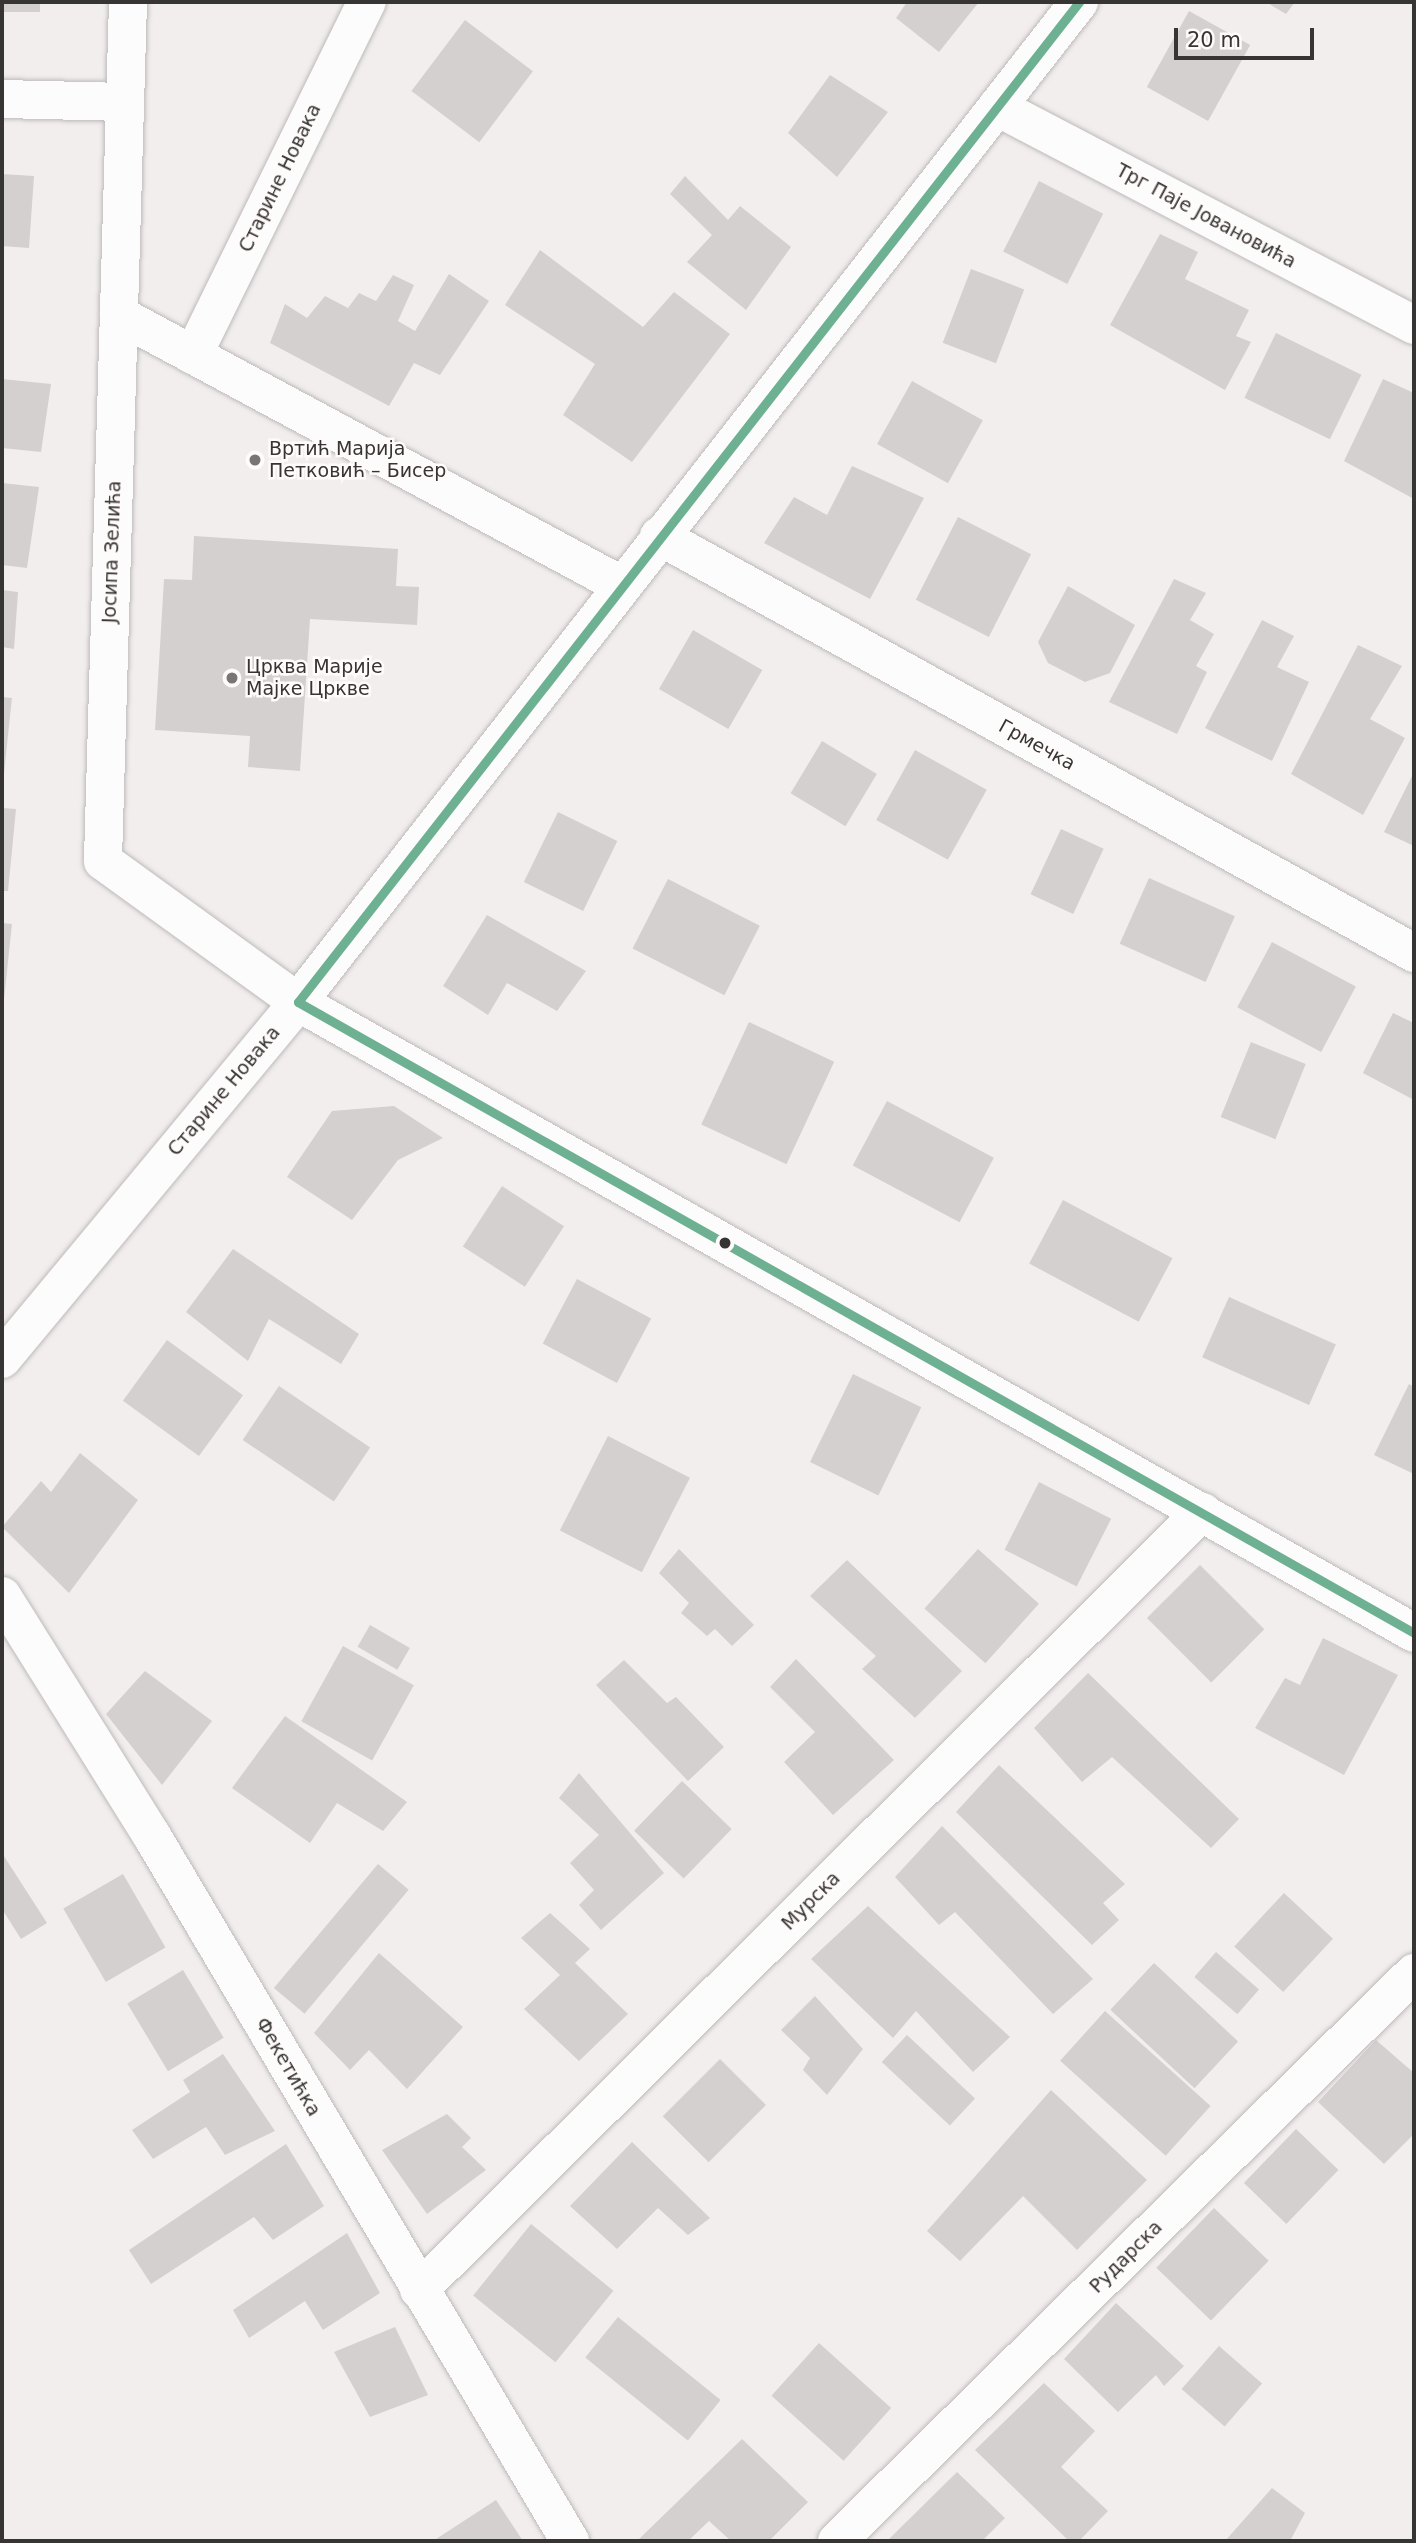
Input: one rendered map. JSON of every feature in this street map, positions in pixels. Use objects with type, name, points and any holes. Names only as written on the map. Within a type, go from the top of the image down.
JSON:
[{"type":"street","name":"Јосипа Зелића","points":[[128,2],[103,861],[298,1002]]},
{"type":"street","name":"Старине Новака","points":[[193,355],[367,2]]},
{"type":"street","name":"Старине Новака","points":[[2,1359],[298,1002],[659,536],[1079,2]]},
{"type":"street","points":[[2,99],[125,102]]},
{"type":"street","name":"Трг Паје Јовановића","points":[[997,107],[1414,325]]},
{"type":"street","points":[[119,315],[621,585]]},
{"type":"street","name":"Грмечка","points":[[659,536],[1414,953]]},
{"type":"street","points":[[298,1002],[1414,1633]]},
{"type":"street","name":"Мурска","points":[[419,2290],[1202,1512]]},
{"type":"street","name":"Фекетићка","points":[[2,1596],[152,1836],[570,2541]]},
{"type":"street","name":"Рударска","points":[[837,2541],[1414,1973]]},
{"type":"building","points":[[2,2],[40,2],[40,12],[2,12]]},
{"type":"building","points":[[907,2],[979,2],[939,52],[896,18]]},
{"type":"building","points":[[1266,2],[1295,2],[1286,14]]},
{"type":"building","points":[[1189,11],[1250,45],[1208,121],[1147,87]]},
{"type":"building","points":[[465,20],[533,71],[479,142],[411,91]]},
{"type":"building","points":[[830,75],[888,112],[837,177],[788,133]]},
{"type":"building","points":[[2,174],[34,176],[29,248],[2,246]]},
{"type":"building","points":[[685,176],[728,220],[740,206],[791,247],[746,310],[687,262],[712,235],[670,194]]},
{"type":"building","points":[[1039,181],[1103,214],[1067,284],[1003,251]]},
{"type":"building","points":[[1160,234],[1198,252],[1185,279],[1249,310],[1236,336],[1251,342],[1225,390],[1110,325]]},
{"type":"building","points":[[540,250],[643,327],[674,292],[730,334],[632,462],[563,415],[595,364],[505,305]]},
{"type":"building","points":[[971,269],[1024,289],[996,363],[943,343]]},
{"type":"building","points":[[449,274],[489,301],[440,375],[414,363],[389,406],[270,343],[285,304],[307,318],[325,296],[348,308],[359,293],[376,301],[393,275],[414,285],[398,321],[415,331]]},
{"type":"building","points":[[1276,333],[1361,375],[1330,439],[1244,398]]},
{"type":"building","points":[[2,379],[51,384],[41,452],[2,448]]},
{"type":"building","points":[[1383,379],[1414,393],[1414,499],[1344,461]]},
{"type":"building","points":[[912,381],[983,420],[948,483],[877,444]]},
{"type":"building","points":[[852,466],[924,498],[870,599],[764,543],[794,497],[827,515]]},
{"type":"building","points":[[2,483],[39,487],[27,568],[2,565]]},
{"type":"building","points":[[958,517],[1031,554],[989,637],[916,600]]},
{"type":"building","name":"Црква Марије Мајке Цркве","points":[[194,536],[398,549],[396,586],[419,587],[417,625],[310,619],[300,771],[248,767],[250,736],[155,730],[164,579],[192,580]]},
{"type":"building","points":[[1174,579],[1206,593],[1190,620],[1214,634],[1196,666],[1207,672],[1177,734],[1109,702]]},
{"type":"building","points":[[1068,586],[1135,625],[1110,673],[1085,682],[1048,663],[1038,642]]},
{"type":"building","points":[[2,590],[18,592],[14,649],[2,647]]},
{"type":"building","points":[[1262,620],[1294,636],[1277,667],[1309,682],[1272,761],[1205,728]]},
{"type":"building","points":[[693,630],[762,670],[728,729],[659,689]]},
{"type":"building","points":[[1358,645],[1402,666],[1370,719],[1405,738],[1363,815],[1291,774]]},
{"type":"building","points":[[2,697],[12,698],[2,773]]},
{"type":"building","points":[[822,741],[877,774],[845,826],[791,793]]},
{"type":"building","points":[[915,750],[987,790],[948,860],[876,820]]},
{"type":"building","points":[[1414,772],[1414,846],[1384,832]]},
{"type":"building","points":[[2,808],[16,809],[8,891],[2,891]]},
{"type":"building","points":[[558,812],[617,841],[583,911],[524,882]]},
{"type":"building","points":[[1061,829],[1104,849],[1073,914],[1031,894]]},
{"type":"building","points":[[1149,878],[1235,916],[1206,982],[1120,944]]},
{"type":"building","points":[[668,879],[760,926],[724,995],[633,948]]},
{"type":"building","points":[[487,915],[586,971],[557,1011],[507,983],[488,1015],[443,986]]},
{"type":"building","points":[[2,923],[12,924],[2,1008]]},
{"type":"building","points":[[1272,942],[1356,987],[1321,1052],[1237,1007]]},
{"type":"building","points":[[1393,1013],[1414,1023],[1414,1100],[1363,1073]]},
{"type":"building","points":[[749,1022],[834,1062],[786,1164],[701,1124]]},
{"type":"building","points":[[1251,1042],[1306,1064],[1275,1139],[1221,1117]]},
{"type":"building","points":[[887,1101],[994,1158],[960,1222],[853,1165]]},
{"type":"building","points":[[394,1106],[443,1138],[398,1160],[352,1220],[287,1177],[332,1111]]},
{"type":"building","points":[[502,1186],[564,1226],[525,1287],[463,1246]]},
{"type":"building","points":[[1063,1200],[1172,1258],[1139,1322],[1029,1264]]},
{"type":"building","points":[[233,1249],[359,1334],[341,1364],[269,1319],[248,1361],[186,1312]]},
{"type":"building","points":[[577,1279],[651,1318],[617,1383],[543,1343]]},
{"type":"building","points":[[1229,1297],[1336,1345],[1309,1405],[1202,1357]]},
{"type":"building","points":[[167,1340],[243,1395],[199,1456],[123,1401]]},
{"type":"building","points":[[853,1374],[921,1407],[878,1495],[810,1462]]},
{"type":"building","points":[[1409,1384],[1414,1387],[1414,1474],[1374,1455]]},
{"type":"building","points":[[279,1386],[370,1448],[334,1501],[243,1440]]},
{"type":"building","points":[[608,1436],[690,1478],[642,1572],[560,1530]]},
{"type":"building","points":[[80,1453],[138,1500],[69,1593],[2,1527],[41,1481],[51,1492]]},
{"type":"building","points":[[1039,1482],[1111,1519],[1077,1586],[1004,1550]]},
{"type":"building","points":[[679,1549],[754,1625],[732,1646],[715,1629],[707,1636],[681,1613],[689,1603],[659,1573]]},
{"type":"building","points":[[978,1549],[1039,1604],[985,1663],[924,1608]]},
{"type":"building","points":[[847,1560],[962,1671],[915,1718],[862,1669],[876,1656],[810,1596]]},
{"type":"building","points":[[1200,1565],[1264,1629],[1211,1682],[1147,1618]]},
{"type":"building","points":[[370,1625],[410,1648],[397,1670],[358,1647]]},
{"type":"building","points":[[1323,1638],[1398,1675],[1344,1775],[1255,1728],[1285,1678],[1300,1685]]},
{"type":"building","points":[[343,1646],[414,1685],[372,1760],[301,1721]]},
{"type":"building","points":[[796,1659],[894,1760],[833,1815],[784,1762],[815,1732],[770,1687]]},
{"type":"building","points":[[624,1660],[667,1703],[676,1697],[724,1747],[688,1781],[596,1685]]},
{"type":"building","points":[[145,1671],[212,1721],[162,1785],[106,1714]]},
{"type":"building","points":[[1088,1673],[1239,1819],[1211,1848],[1112,1757],[1082,1782],[1034,1728]]},
{"type":"building","points":[[285,1716],[407,1802],[383,1831],[337,1803],[310,1843],[232,1788]]},
{"type":"building","points":[[999,1765],[1125,1884],[1103,1903],[1119,1920],[1092,1945],[956,1812]]},
{"type":"building","points":[[579,1773],[664,1873],[601,1930],[579,1905],[594,1890],[570,1863],[599,1835],[559,1798]]},
{"type":"building","points":[[682,1781],[732,1829],[684,1879],[634,1831]]},
{"type":"building","points":[[942,1826],[1093,1979],[1053,2014],[955,1912],[939,1925],[895,1877]]},
{"type":"building","points":[[2,1853],[47,1923],[21,1939],[2,1909]]},
{"type":"building","points":[[378,1864],[409,1890],[305,2014],[274,1988]]},
{"type":"building","points":[[123,1874],[166,1948],[106,1982],[63,1908]]},
{"type":"building","points":[[1284,1893],[1333,1939],[1283,1992],[1234,1946]]},
{"type":"building","points":[[868,1906],[1010,2037],[973,2072],[916,2011],[893,2038],[811,1959]]},
{"type":"building","points":[[550,1913],[590,1949],[575,1963],[628,2014],[579,2061],[524,2009],[560,1975],[521,1938]]},
{"type":"building","points":[[1216,1952],[1259,1989],[1237,2014],[1194,1977]]},
{"type":"building","points":[[379,1953],[463,2027],[407,2089],[369,2050],[350,2070],[314,2033]]},
{"type":"building","points":[[1154,1963],[1238,2041],[1194,2088],[1110,2010]]},
{"type":"building","points":[[183,1970],[224,2038],[168,2071],[127,2003]]},
{"type":"building","points":[[815,1996],[863,2049],[827,2095],[803,2070],[810,2058],[781,2030]]},
{"type":"building","points":[[1105,2011],[1211,2106],[1166,2156],[1060,2061]]},
{"type":"building","points":[[907,2035],[975,2098],[950,2125],[882,2062]]},
{"type":"building","points":[[1376,2040],[1414,2073],[1414,2134],[1384,2164],[1318,2102]]},
{"type":"building","points":[[223,2054],[275,2131],[225,2155],[206,2127],[153,2159],[132,2130],[190,2092],[183,2080]]},
{"type":"building","points":[[720,2059],[766,2105],[709,2162],[663,2116]]},
{"type":"building","points":[[1051,2090],[1147,2180],[1077,2250],[1023,2196],[960,2261],[927,2231]]},
{"type":"building","points":[[447,2114],[471,2138],[462,2147],[486,2170],[427,2214],[382,2150]]},
{"type":"building","points":[[1296,2129],[1338,2170],[1286,2224],[1244,2183]]},
{"type":"building","points":[[632,2142],[710,2218],[688,2235],[658,2208],[617,2249],[570,2206]]},
{"type":"building","points":[[286,2144],[324,2206],[273,2240],[254,2217],[151,2284],[129,2250]]},
{"type":"building","points":[[1214,2208],[1269,2261],[1211,2320],[1156,2268]]},
{"type":"building","points":[[531,2224],[613,2291],[555,2362],[473,2295]]},
{"type":"building","points":[[347,2233],[380,2293],[323,2330],[305,2301],[249,2338],[233,2310]]},
{"type":"building","points":[[1116,2303],[1184,2366],[1164,2386],[1156,2375],[1118,2412],[1064,2359]]},
{"type":"building","points":[[618,2317],[721,2400],[688,2440],[585,2357]]},
{"type":"building","points":[[395,2327],[428,2395],[370,2417],[334,2352]]},
{"type":"building","points":[[819,2343],[891,2408],[844,2461],[771,2396]]},
{"type":"building","points":[[1219,2346],[1262,2383],[1225,2426],[1182,2389]]},
{"type":"building","points":[[1044,2383],[1095,2431],[1061,2467],[1108,2511],[1079,2541],[1069,2541],[975,2450]]},
{"type":"building","points":[[742,2439],[808,2502],[769,2541],[731,2541],[709,2521],[688,2541],[637,2541]]},
{"type":"building","points":[[957,2472],[1005,2518],[982,2541],[887,2541]]},
{"type":"building","points":[[1272,2488],[1305,2513],[1290,2541],[1225,2541]]},
{"type":"building","points":[[496,2500],[523,2541],[433,2541]]},
{"type":"transit line","points":[[298,1002],[1079,2]]},
{"type":"transit line","points":[[298,1002],[1414,1633]]},
{"type":"place","name":"Вртић Марија Петковић – Бисер","points":[[255,460]]},
{"type":"place","name":"Црква Марије Мајке Цркве","points":[[232,678]]}]
